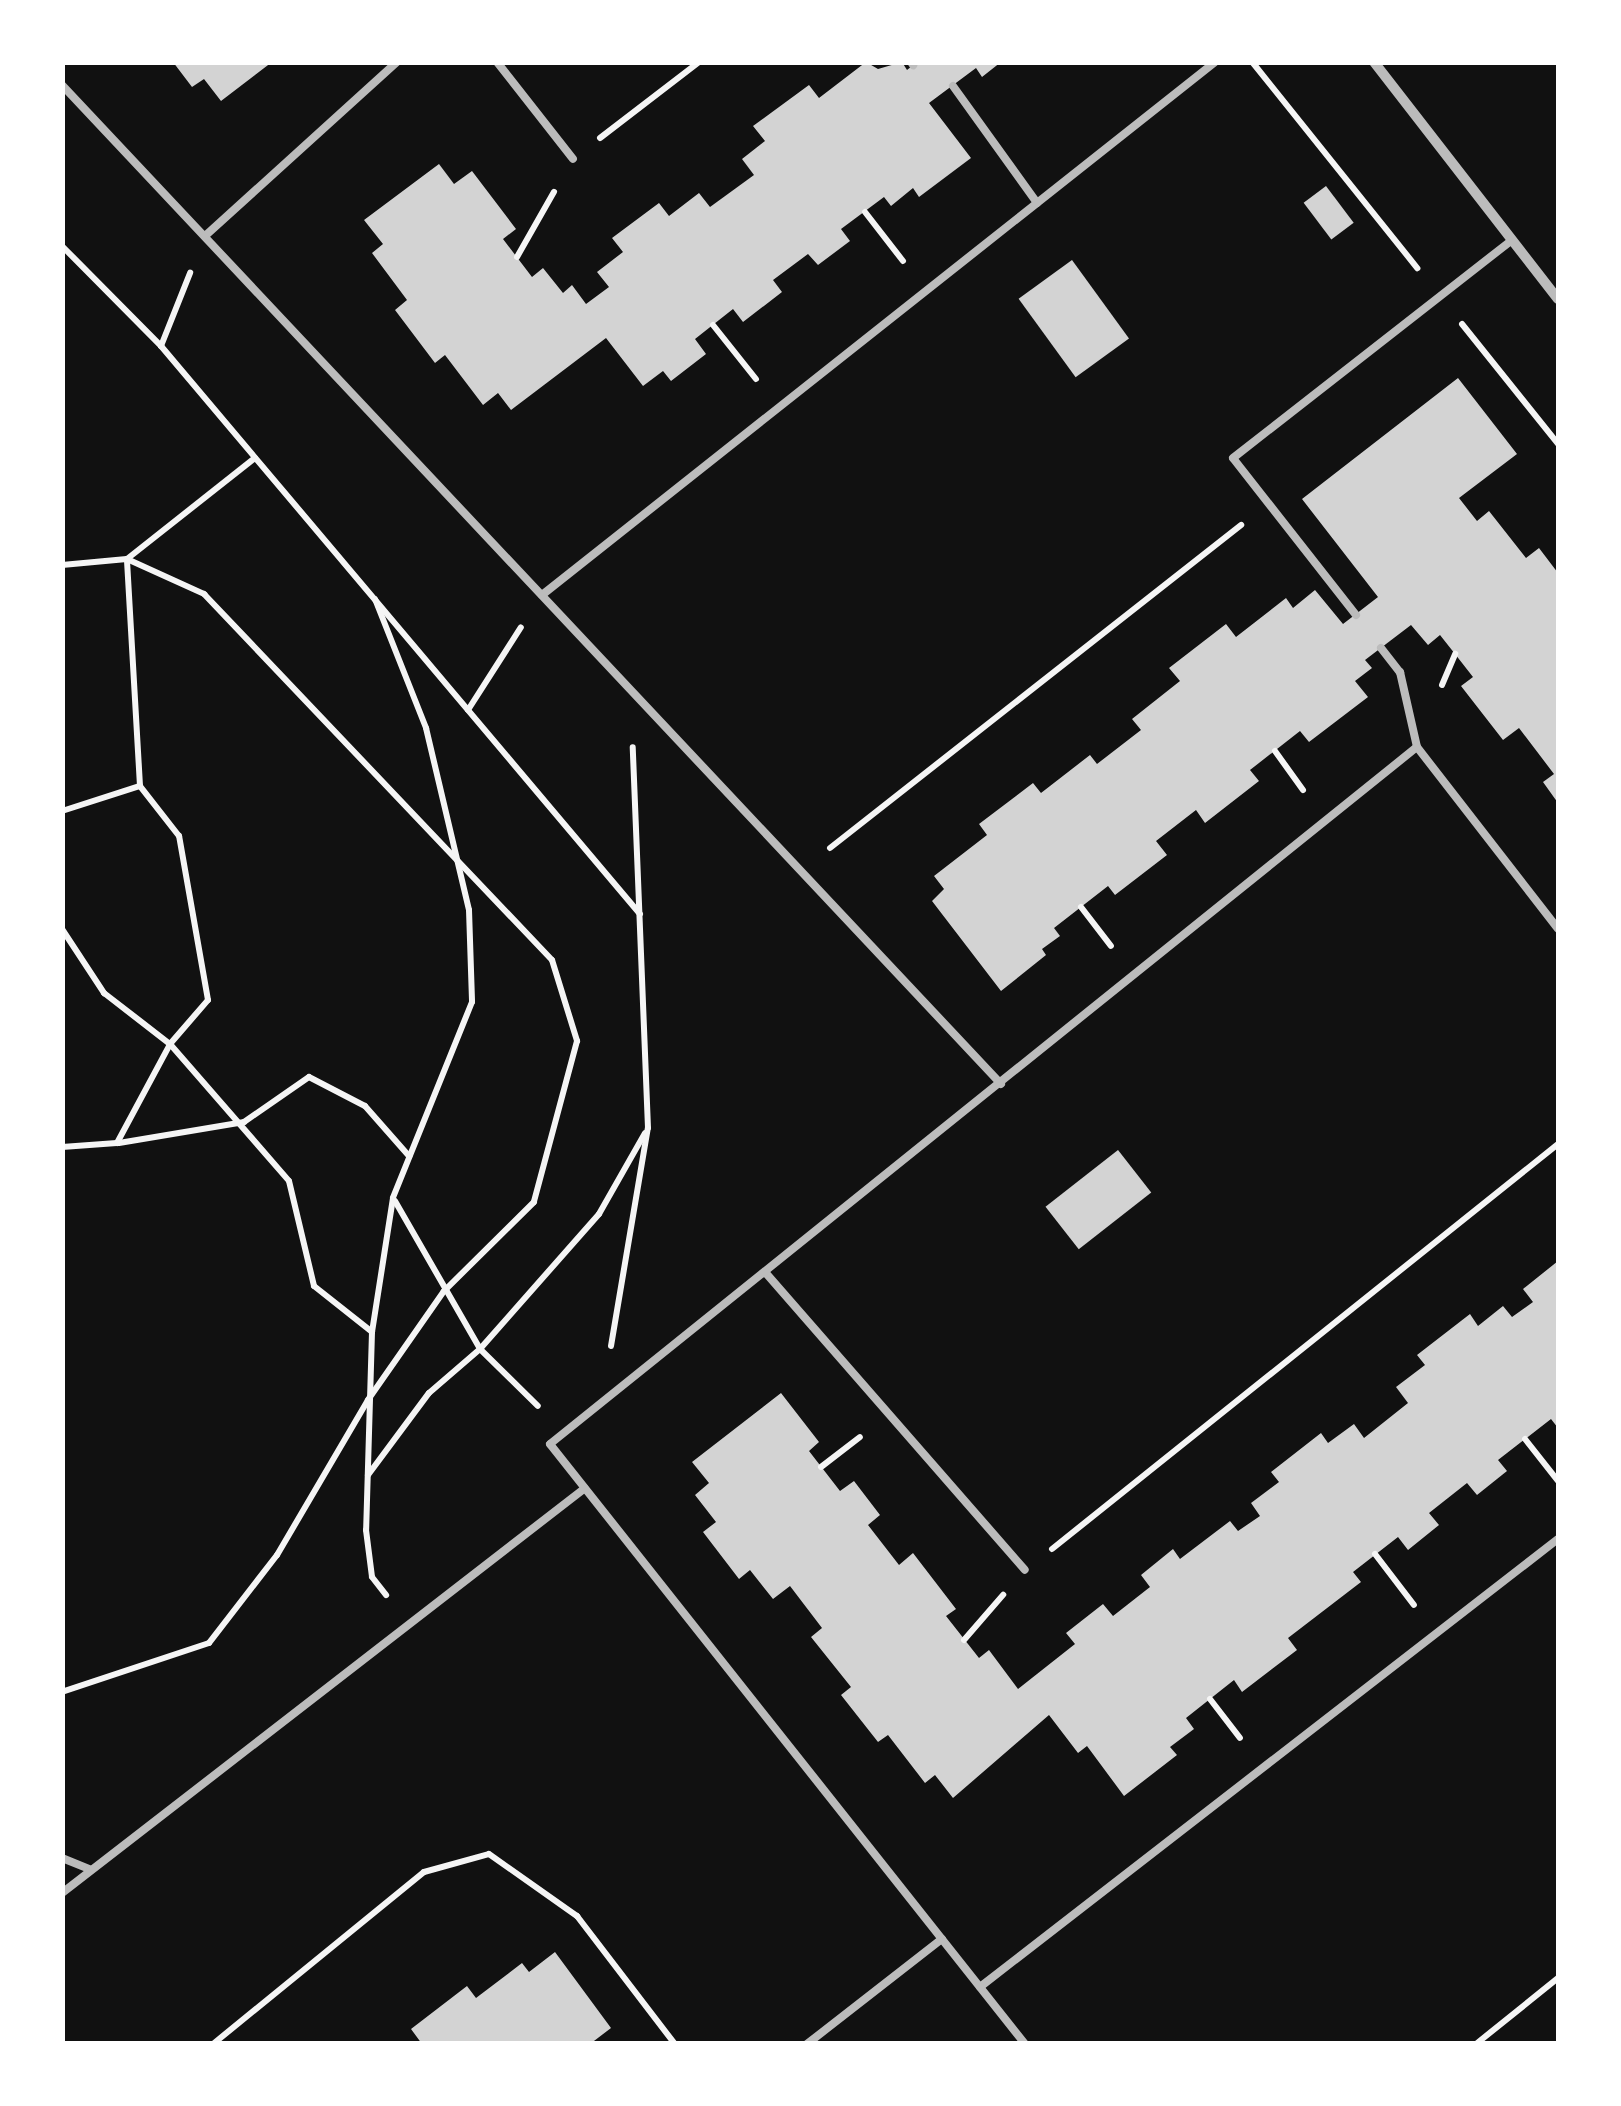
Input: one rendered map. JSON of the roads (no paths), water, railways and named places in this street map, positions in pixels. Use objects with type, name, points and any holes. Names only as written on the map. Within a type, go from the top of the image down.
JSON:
[{"type":"street","points":[[1374,62],[1558,299]]},
{"type":"lane","points":[[204,236],[397,62]]},
{"type":"lane","points":[[496,62],[573,159]]},
{"type":"lane","points":[[542,595],[1215,62]]},
{"type":"lane","points":[[62,86],[1001,1084]]},
{"type":"lane","points":[[952,86],[1038,203]]},
{"type":"lane","points":[[1356,614],[1233,458],[1512,240]]},
{"type":"lane","points":[[1381,648],[1400,672],[1417,746],[1558,929]]},
{"type":"lane","points":[[1025,2044],[550,1444],[1417,746]]},
{"type":"lane","points":[[765,1272],[1025,1570]]},
{"type":"lane","points":[[62,1893],[585,1488]]},
{"type":"lane","points":[[980,1986],[1558,1539]]},
{"type":"lane","points":[[62,1858],[91,1870]]},
{"type":"lane","points":[[807,2044],[942,1939]]}]
